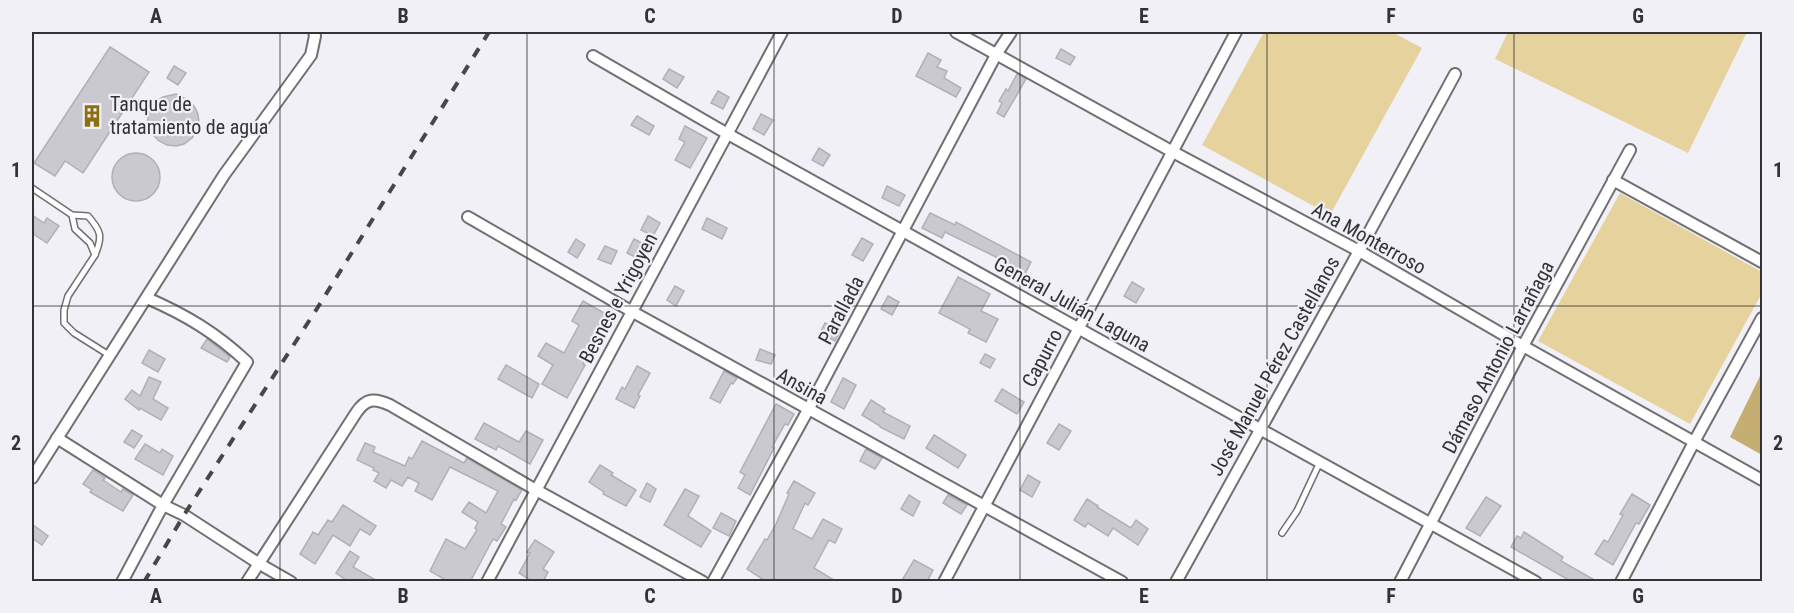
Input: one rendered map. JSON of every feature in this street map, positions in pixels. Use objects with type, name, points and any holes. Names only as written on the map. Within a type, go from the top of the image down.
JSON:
[{"type":"street","points":[[32,478],[224,176],[311,55],[314,32]]},
{"type":"street","name":"Besnes e Yrigoyen","points":[[487,582],[782,32]]},
{"type":"street","name":"Ana Monterroso","points":[[956,32],[1173,152],[1359,251],[1762,480]]},
{"type":"street","name":"Parallada","points":[[713,582],[808,410],[997,53],[1011,32]]},
{"type":"street","name":"Capurro","points":[[944,582],[1236,32]]},
{"type":"street","name":"General Julián Laguna","points":[[593,56],[726,133],[1536,582]]},
{"type":"street","name":"José Manuel Pérez Castellanos","points":[[1176,582],[1455,74]]},
{"type":"street","name":"Dámaso Antonio Larrañaga","points":[[1400,582],[1523,346],[1630,150]]},
{"type":"street","points":[[1613,180],[1762,262]]},
{"type":"street","name":"Ansina","points":[[468,217],[808,410],[1122,582]]},
{"type":"street","points":[[122,582],[163,505],[247,362],[224,341],[175,311],[147,298]]},
{"type":"street","points":[[1621,582],[1694,442],[1759,330],[1762,318]]},
{"type":"street","points":[[247,582],[356,413],[365,402],[373,400],[390,405],[703,582]]},
{"type":"street","points":[[57,438],[291,582]]},
{"type":"lane","points":[[32,188],[72,215],[88,216],[99,228],[95,255],[68,296],[64,310],[64,323],[74,333],[111,355]]},
{"type":"lane","points":[[72,215],[75,229],[90,243],[95,255]]},
{"type":"lane","points":[[1282,533],[1297,511],[1320,462]]},
{"type":"shaded area","points":[[1264,32],[1392,32],[1422,48],[1330,215],[1202,145]]},
{"type":"shaded area","points":[[1508,32],[1747,32],[1688,153],[1495,59]]},
{"type":"shaded area","points":[[1620,193],[1762,272],[1762,293],[1690,424],[1538,341]]},
{"type":"shaded area","points":[[1762,372],[1762,455],[1730,437]]},
{"type":"building","name":"Tanque de tratamiento de agua","points":[[110,47],[149,72],[83,173],[65,161],[55,176],[34,163]]},
{"type":"building","points":[[1061,49],[1075,57],[1070,65],[1056,58]]},
{"type":"building","points":[[928,53],[941,60],[937,67],[947,71],[944,78],[961,88],[956,97],[916,76]]},
{"type":"building","points":[[174,66],[186,73],[178,85],[167,78]]},
{"type":"building","points":[[669,69],[684,77],[677,88],[663,79]]},
{"type":"building","points":[[1017,74],[1026,79],[1004,117],[997,113],[1002,103],[999,101],[1006,89],[1008,91]]},
{"type":"building","points":[[718,91],[729,97],[723,109],[711,103]]},
{"type":"building","name":"Tanque de tratamiento de agua","points":[[176,94],[194,106],[199,123],[192,138],[176,146],[159,141],[147,123],[150,110],[155,102],[163,97]]},
{"type":"building","points":[[761,114],[773,120],[764,135],[753,129]]},
{"type":"building","points":[[637,116],[654,126],[649,135],[631,125]]},
{"type":"building","points":[[685,126],[707,138],[690,168],[675,160],[685,142],[679,139]]},
{"type":"building","points":[[819,148],[830,155],[823,166],[812,160]]},
{"type":"building","name":"Tanque de tratamiento de agua","points":[[131,153],[141,153],[156,163],[160,177],[159,186],[150,197],[141,201],[131,201],[116,191],[112,182],[112,172],[122,157]]},
{"type":"building","points":[[887,186],[905,195],[899,206],[882,198]]},
{"type":"building","points":[[930,213],[955,225],[956,222],[1031,262],[1024,276],[1002,265],[1004,261],[945,232],[942,238],[922,228]]},
{"type":"building","points":[[32,215],[44,223],[47,218],[59,226],[47,243],[32,233]]},
{"type":"building","points":[[648,216],[660,223],[653,236],[641,230]]},
{"type":"building","points":[[707,218],[727,228],[722,239],[702,229]]},
{"type":"building","points":[[862,238],[873,244],[863,261],[852,255]]},
{"type":"building","points":[[576,239],[585,245],[577,258],[568,252]]},
{"type":"building","points":[[634,239],[644,244],[637,258],[627,253]]},
{"type":"building","points":[[605,246],[617,251],[611,264],[598,259]]},
{"type":"building","points":[[958,277],[990,294],[981,311],[998,319],[986,342],[968,333],[970,329],[939,313]]},
{"type":"building","points":[[1132,282],[1144,289],[1136,303],[1124,296]]},
{"type":"building","points":[[675,286],[684,291],[676,306],[667,300]]},
{"type":"building","points":[[888,296],[899,302],[892,315],[881,309]]},
{"type":"building","points":[[583,301],[613,318],[602,338],[599,336],[567,398],[542,384],[553,365],[538,356],[546,343],[564,353],[579,325],[572,321]]},
{"type":"building","points":[[825,323],[840,331],[835,341],[820,333]]},
{"type":"building","points":[[207,339],[230,357],[227,362],[201,348]]},
{"type":"building","points":[[760,349],[775,355],[771,364],[756,360]]},
{"type":"building","points":[[149,350],[165,359],[158,372],[142,363]]},
{"type":"building","points":[[985,354],[995,359],[990,368],[980,363]]},
{"type":"building","points":[[506,365],[539,384],[532,398],[498,379]]},
{"type":"building","points":[[637,366],[650,373],[634,408],[616,399],[622,387],[625,389]]},
{"type":"building","points":[[724,371],[737,378],[733,384],[731,383],[720,403],[710,398]]},
{"type":"building","points":[[149,377],[161,382],[153,399],[168,408],[161,420],[140,408],[139,410],[125,399],[132,390],[140,396]]},
{"type":"building","points":[[843,378],[856,385],[844,409],[831,402]]},
{"type":"building","points":[[1002,389],[1024,402],[1017,414],[995,401]]},
{"type":"building","points":[[871,400],[885,409],[883,412],[910,426],[904,439],[862,415]]},
{"type":"building","points":[[776,404],[794,414],[788,425],[785,424],[772,447],[774,448],[750,495],[738,488],[745,475],[740,472]]},
{"type":"building","points":[[484,423],[519,442],[526,431],[543,440],[530,464],[498,446],[496,450],[475,439]]},
{"type":"building","points":[[1059,424],[1071,431],[1059,450],[1047,443]]},
{"type":"building","points":[[132,430],[142,436],[134,448],[124,442]]},
{"type":"building","points":[[934,435],[966,455],[958,468],[926,448]]},
{"type":"building","points":[[422,441],[464,463],[467,458],[522,490],[516,500],[514,499],[501,524],[506,527],[497,541],[493,539],[470,582],[449,582],[430,571],[446,539],[465,549],[477,530],[475,528],[478,522],[462,512],[469,502],[486,513],[498,491],[450,467],[432,500],[415,491],[419,483],[408,477],[402,486],[391,480],[386,488],[374,481],[379,473],[373,470],[374,468],[357,460],[365,443],[375,447],[373,452],[405,466],[409,457],[412,459]]},
{"type":"building","points":[[145,444],[160,453],[162,449],[173,456],[163,475],[135,459]]},
{"type":"building","points":[[866,449],[882,458],[875,469],[860,461]]},
{"type":"building","points":[[600,465],[613,473],[611,475],[636,490],[626,506],[603,494],[604,492],[589,482]]},
{"type":"building","points":[[93,470],[121,492],[123,489],[133,495],[123,511],[90,492],[92,490],[83,484]]},
{"type":"building","points":[[1028,475],[1040,482],[1032,497],[1020,490]]},
{"type":"building","points":[[794,481],[815,493],[808,505],[805,503],[793,529],[812,539],[823,519],[842,529],[835,543],[829,540],[814,568],[837,582],[767,582],[747,569],[776,524],[789,494],[787,493]]},
{"type":"building","points":[[647,483],[656,489],[650,502],[640,497]]},
{"type":"building","points":[[685,489],[699,496],[688,516],[711,531],[701,547],[664,525]]},
{"type":"building","points":[[1632,494],[1650,505],[1639,524],[1636,523],[1613,565],[1595,554],[1604,540],[1608,542]]},
{"type":"building","points":[[909,495],[920,502],[913,516],[901,509]]},
{"type":"building","points":[[948,495],[967,505],[961,514],[943,503]]},
{"type":"building","points":[[1486,497],[1501,506],[1480,536],[1466,528]]},
{"type":"building","points":[[1087,499],[1131,528],[1136,520],[1148,529],[1138,545],[1113,528],[1108,536],[1088,523],[1085,527],[1074,520]]},
{"type":"building","points":[[343,505],[376,526],[370,535],[360,529],[350,546],[333,535],[315,564],[300,554],[313,532],[318,535],[328,520],[332,522]]},
{"type":"building","points":[[721,513],[736,521],[729,536],[713,528]]},
{"type":"building","points":[[32,524],[48,536],[42,545],[32,538]]},
{"type":"building","points":[[1524,532],[1563,557],[1561,561],[1598,582],[1572,582],[1511,547],[1517,536],[1521,538]]},
{"type":"building","points":[[535,540],[554,552],[543,569],[548,572],[543,582],[533,582],[519,573],[530,553],[527,552]]},
{"type":"building","points":[[350,551],[359,557],[353,567],[379,582],[349,582],[336,573]]},
{"type":"building","points":[[914,560],[933,570],[927,582],[901,582]]},
{"type":"railway","points":[[144,582],[489,32]]},
{"type":"place","name":"Tanque de tratamiento de agua","points":[[92,116]]}]
